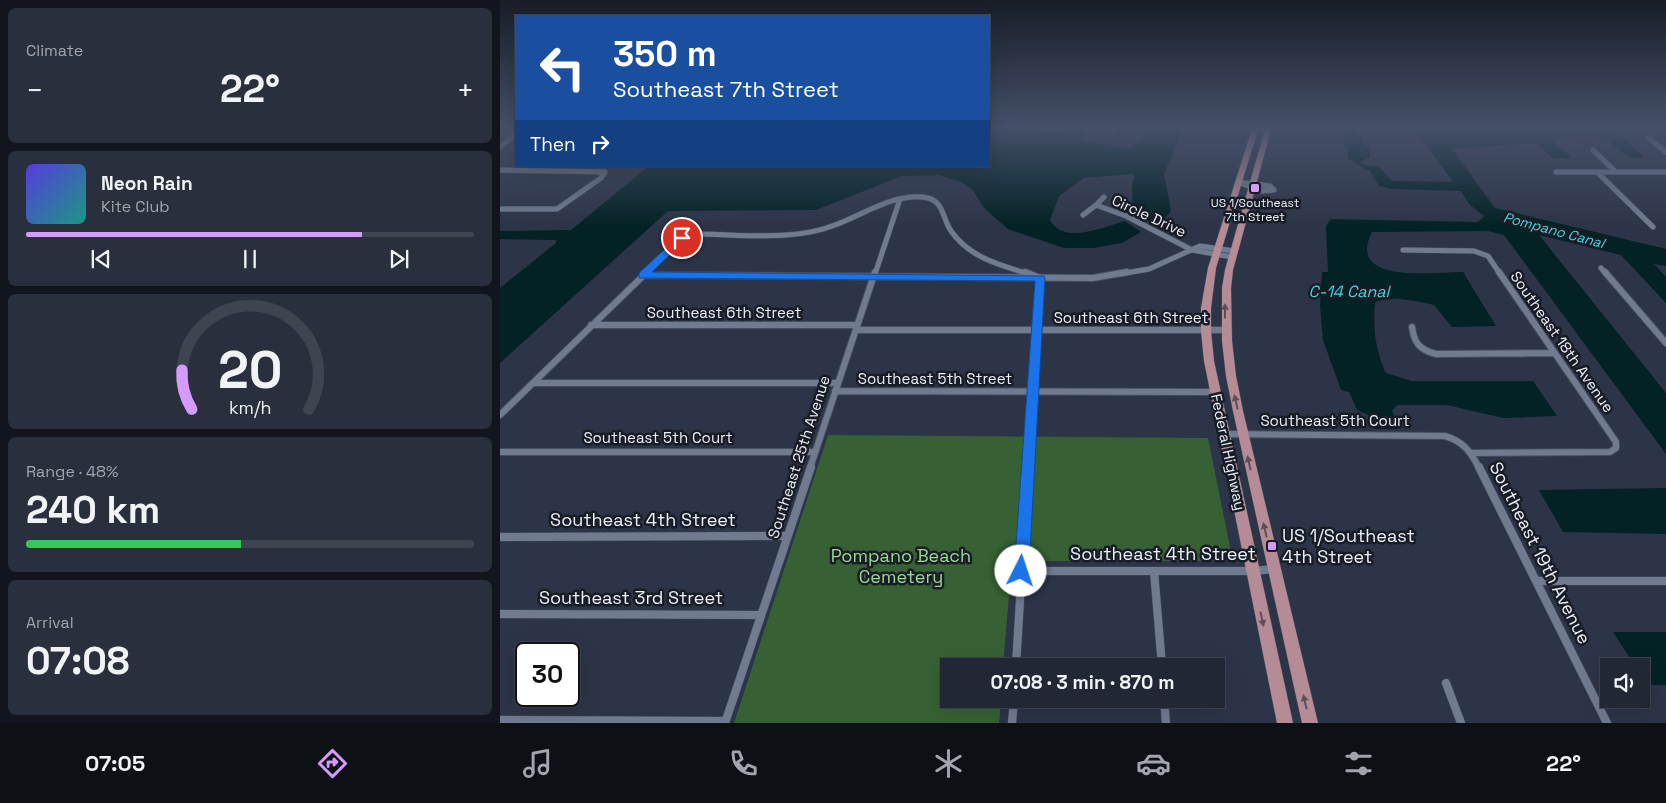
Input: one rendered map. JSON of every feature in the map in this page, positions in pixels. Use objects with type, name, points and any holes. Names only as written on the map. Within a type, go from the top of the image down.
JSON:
[{"type":"main road","name":"Federal Highway","points":[[1245,160],[1217,251],[1208,291],[1206,331],[1215,392],[1285,723]]},
{"type":"main road","name":"Federal Highway","points":[[1260,160],[1233,254],[1226,291],[1225,330],[1229,369],[1243,435],[1310,723]]},
{"type":"street","points":[[1603,160],[1616,172]]},
{"type":"street","points":[[500,170],[605,172],[601,178],[557,209],[500,209]]},
{"type":"street","points":[[1556,172],[1666,172]]},
{"type":"street","points":[[1597,172],[1653,228]]},
{"type":"street","points":[[1238,182],[1252,186]]},
{"type":"street","points":[[500,416],[682,238],[695,234],[806,232],[835,225],[900,199],[921,196],[935,200],[940,205],[951,231],[966,245],[991,262],[1040,278]]},
{"type":"street","name":"Circle Drive","points":[[1083,214],[1104,197]]},
{"type":"street","name":"Southeast 25th Avenue","points":[[725,722],[900,199]]},
{"type":"street","name":"Circle Drive","points":[[1096,205],[1126,216],[1192,250],[1233,254]]},
{"type":"street","points":[[643,276],[1093,278],[1130,273],[1163,264],[1192,250]]},
{"type":"street","name":"Southeast 18th Avenue","points":[[1403,250],[1474,251],[1488,256],[1616,442],[1616,448],[1610,452],[1472,453]]},
{"type":"street","points":[[1601,268],[1666,343]]},
{"type":"street","points":[[1016,658],[1040,278]]},
{"type":"street","name":"Southeast 6th Street","points":[[592,325],[1225,330]]},
{"type":"street","points":[[1412,327],[1414,341],[1424,351],[1436,354],[1554,353]]},
{"type":"street","name":"Southeast 5th Street","points":[[533,383],[838,383]]},
{"type":"street","name":"Southeast 5th Street","points":[[835,391],[1215,392]]},
{"type":"street","name":"Southeast 5th Court","points":[[1224,434],[1445,436]]},
{"type":"street","name":"Southeast 19th Avenue","points":[[1445,436],[1454,438],[1472,453],[1607,723]]},
{"type":"street","name":"Southeast 5th Court","points":[[500,452],[815,452]]},
{"type":"street","name":"Southeast 4th Street","points":[[500,537],[787,536]]},
{"type":"street","name":"Southeast 4th Street","points":[[1021,571],[1252,571],[1274,569]]},
{"type":"street","points":[[1154,571],[1161,658]]},
{"type":"street","points":[[1536,581],[1666,581]]},
{"type":"street","name":"Southeast 3rd Street","points":[[500,614],[762,615]]},
{"type":"street","points":[[1446,683],[1461,723]]},
{"type":"street","points":[[1012,723],[1013,708]]},
{"type":"street","points":[[1165,708],[1166,723]]},
{"type":"street","points":[[500,720],[725,722]]},
{"type":"green space","name":"Pompano Beach Cemetery","points":[[828,435],[1208,438],[1231,552],[1221,561],[1012,561],[1004,658],[940,658],[940,708],[1000,708],[999,723],[734,723]]},
{"type":"water","points":[[990,160],[1170,160],[1164,174],[1171,211],[1158,226],[1133,212],[1132,184],[1135,177],[1132,174],[1084,178],[1059,196],[1050,220],[1056,228],[1065,232],[1075,233],[1096,230],[1125,221],[1141,232],[1122,243],[1094,248],[1064,248],[1008,229],[984,208],[973,190],[961,182],[939,175],[902,176],[816,210],[668,211],[500,363],[500,288],[556,243],[556,240],[500,239],[500,231],[571,230],[648,167],[990,167]]},
{"type":"water","name":"C-14 Canal","points":[[1351,160],[1365,160],[1361,162],[1366,166],[1379,167],[1392,181],[1453,182],[1437,160],[1460,160],[1495,208],[1666,249],[1666,266],[1654,264],[1666,277],[1666,303],[1621,255],[1539,235],[1666,393],[1666,454],[1504,235],[1488,231],[1372,232],[1367,249],[1371,261],[1382,268],[1397,272],[1463,272],[1496,326],[1452,327],[1434,305],[1396,299],[1381,300],[1375,303],[1374,321],[1377,347],[1382,364],[1386,373],[1412,381],[1533,381],[1557,416],[1503,418],[1447,405],[1398,405],[1392,410],[1398,429],[1375,429],[1369,415],[1357,410],[1349,392],[1341,390],[1323,340],[1320,306],[1322,272],[1328,272],[1326,226],[1331,219],[1478,222],[1484,216],[1469,204],[1461,191],[1391,189],[1379,186],[1370,171]]},
{"type":"water","points":[[1666,488],[1666,534],[1563,532],[1539,490]]},
{"type":"water","points":[[1613,632],[1666,632],[1666,685],[1650,685],[1650,658],[1630,658]]},
{"type":"place","name":"US 1/Southeast 7th Street","points":[[1255,188]]},
{"type":"place","name":"US 1/Southeast 4th Street","points":[[1272,546]]},
{"type":"route","points":[[682,238],[643,276],[1040,278],[1021,571]]},
{"type":"water label","name":"Pompano Canal","points":[[1554,230]]}]
